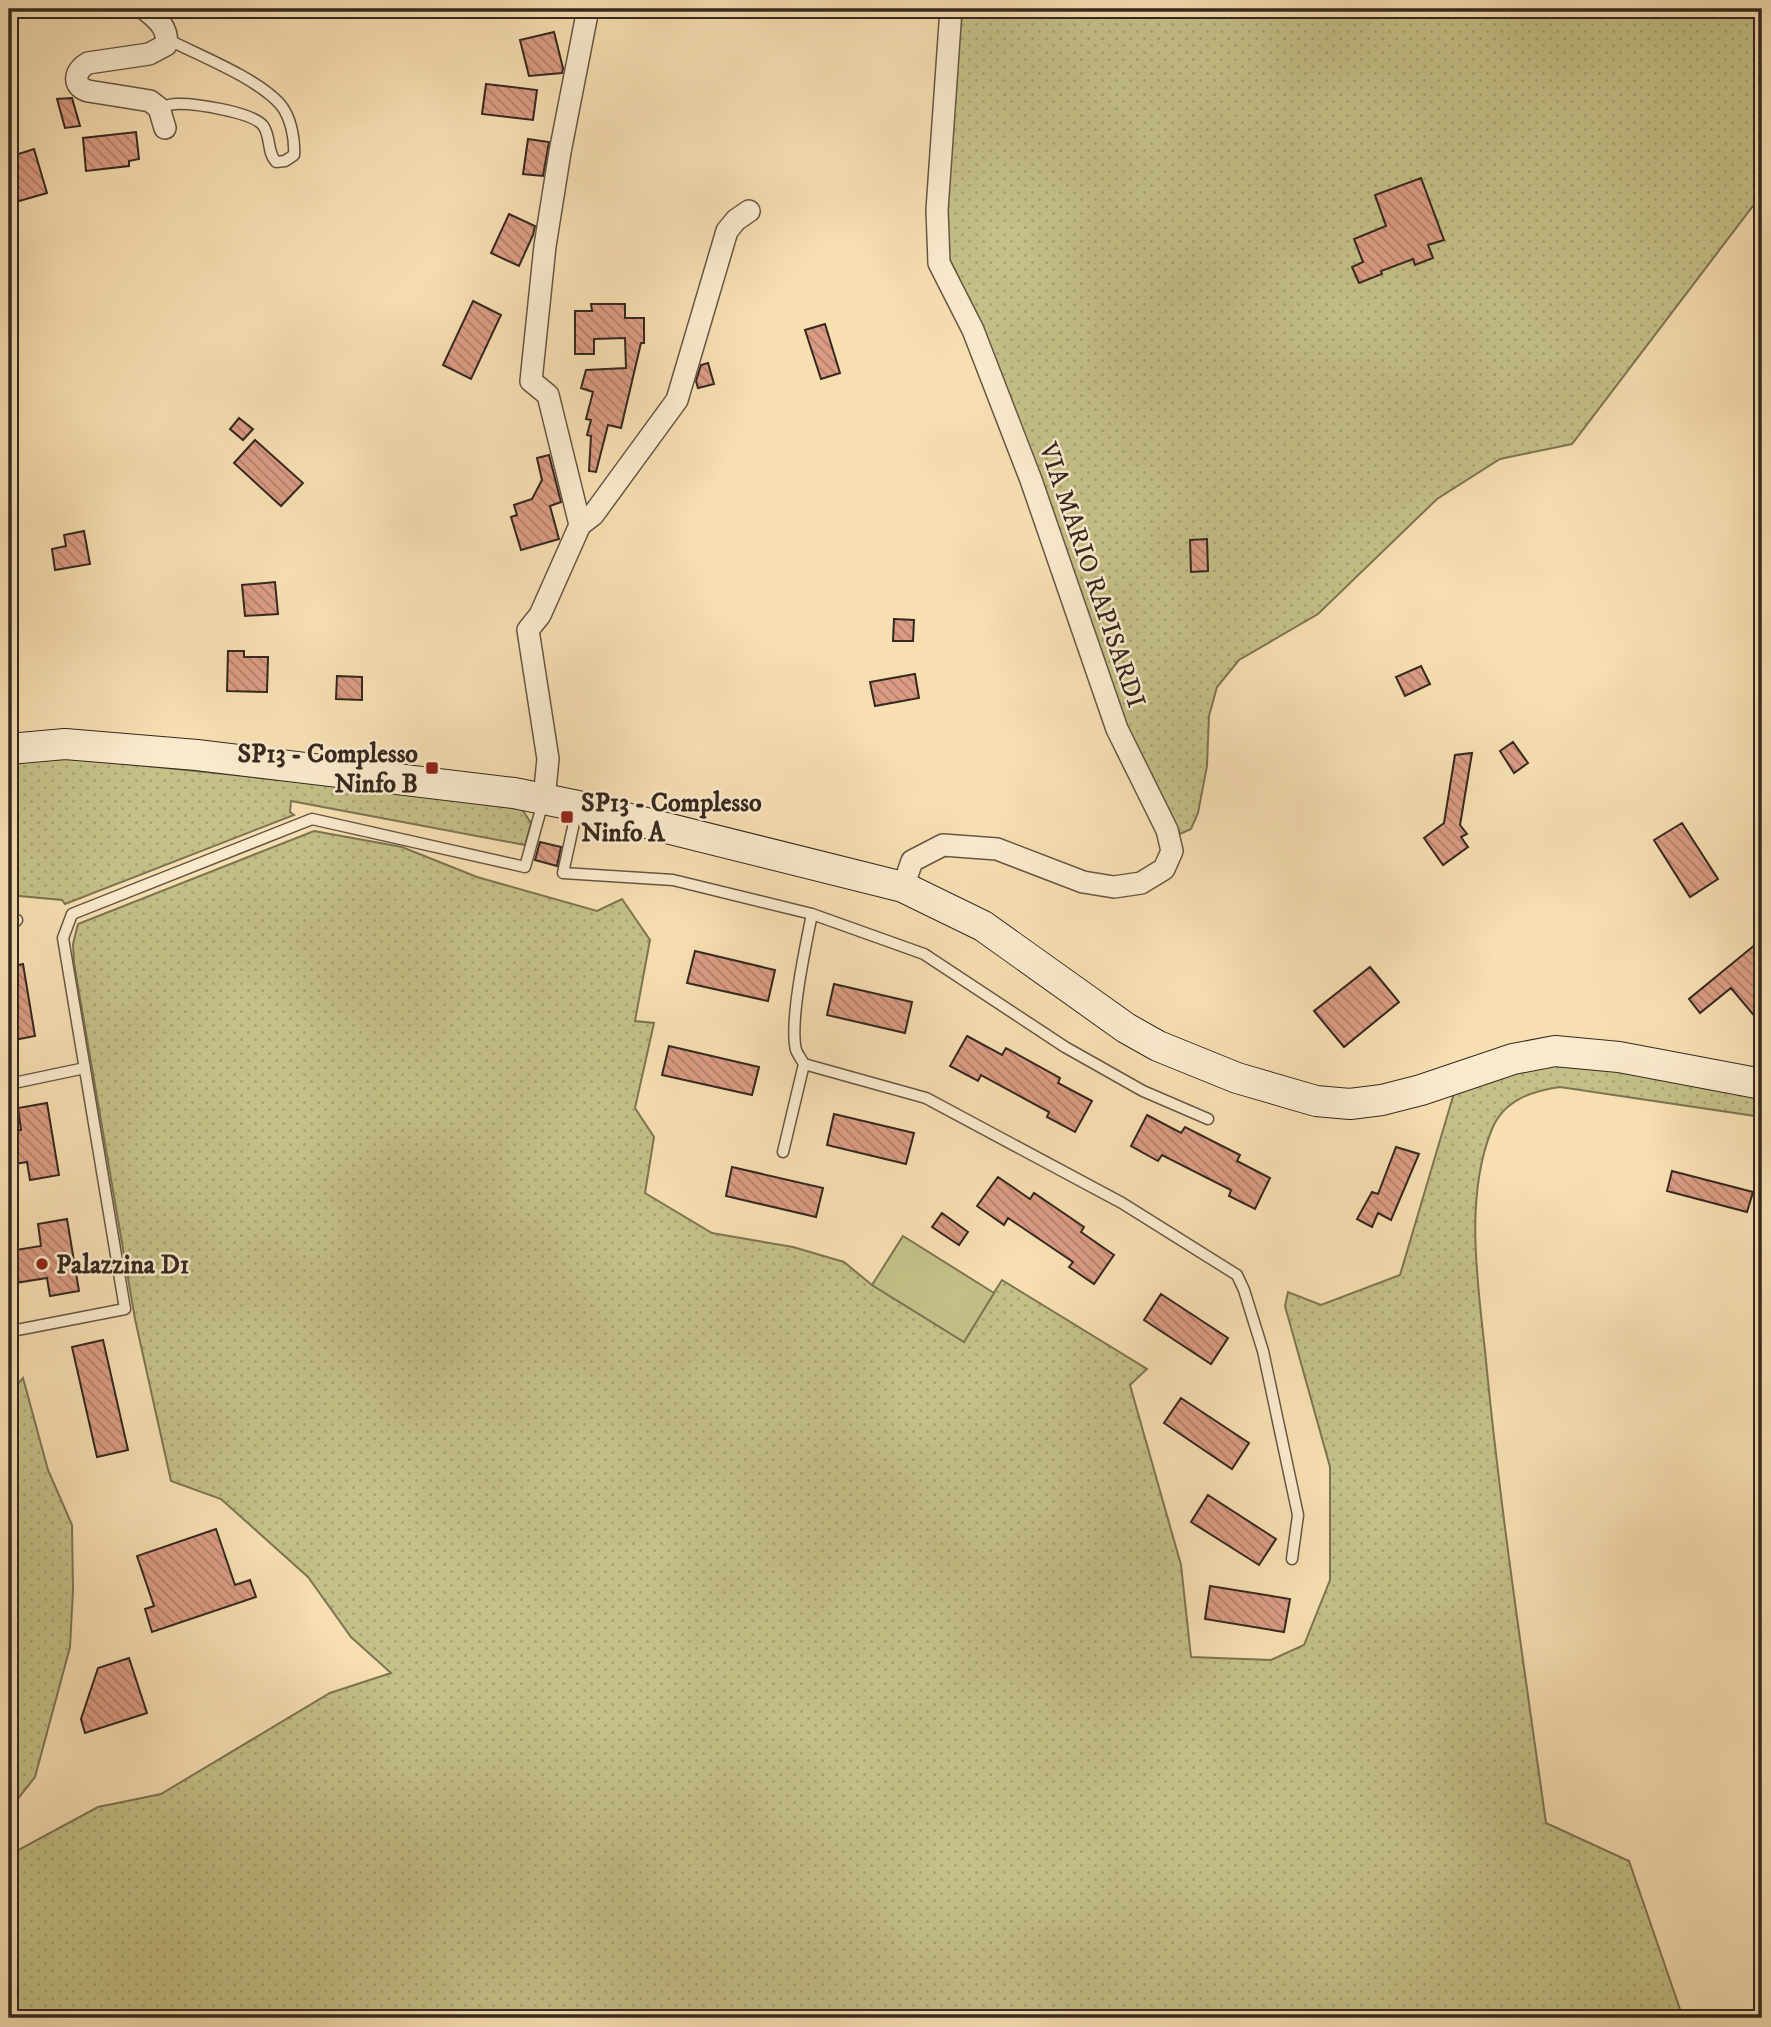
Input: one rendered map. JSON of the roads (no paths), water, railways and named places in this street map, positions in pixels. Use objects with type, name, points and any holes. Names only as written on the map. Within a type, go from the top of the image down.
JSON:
[{"type":"main road","points":[[9,750],[65,744],[197,755],[514,793],[578,806],[903,887],[983,926],[1126,1028],[1157,1046],[1237,1077],[1316,1101],[1350,1104],[1382,1100],[1421,1090],[1513,1059],[1555,1051],[1619,1057],[1762,1084]]},
{"type":"street","points":[[145,9],[160,22],[167,39],[166,45],[156,52],[88,63],[79,68],[76,74],[77,82],[83,90],[150,102],[162,118]]},
{"type":"street","points":[[580,525],[548,395],[531,381],[545,246],[588,9]]},
{"type":"street","name":"VIA MARIO RAPISARDI","points":[[903,887],[912,861],[943,845],[997,849],[1083,882],[1114,887],[1141,883],[1164,869],[1172,851],[1167,830],[1118,729],[1031,480],[973,330],[939,263],[937,210],[951,9]]},
{"type":"street","points":[[544,799],[548,760],[528,630],[540,615],[580,525],[593,514],[677,400],[727,231],[736,220],[750,211]]},
{"type":"lane","points":[[162,118],[176,104],[242,113],[255,118],[263,125],[269,138],[271,156],[276,162],[285,161],[294,155],[295,143],[290,124],[281,106],[221,64],[167,39]]},
{"type":"lane","points":[[9,1329],[18,1330],[125,1309],[63,938],[72,914],[312,819],[526,866],[544,799]]},
{"type":"lane","points":[[578,806],[563,873],[673,880],[812,914],[924,954],[1065,1047],[1143,1091],[1208,1119]]},
{"type":"lane","points":[[783,1152],[804,1064],[797,1052],[794,1034],[804,952],[812,914]]},
{"type":"lane","points":[[804,1064],[926,1098],[1122,1203],[1237,1275],[1263,1351],[1298,1515],[1292,1559]]},
{"type":"lane","points":[[9,1084],[85,1068]]},
{"type":"place","name":"SP13 - Complesso Ninfo B","points":[[432,768]]},
{"type":"place","name":"SP13 - Complesso Ninfo A","points":[[567,817]]},
{"type":"place","name":"Palazzina D1","points":[[42,1264]]}]
